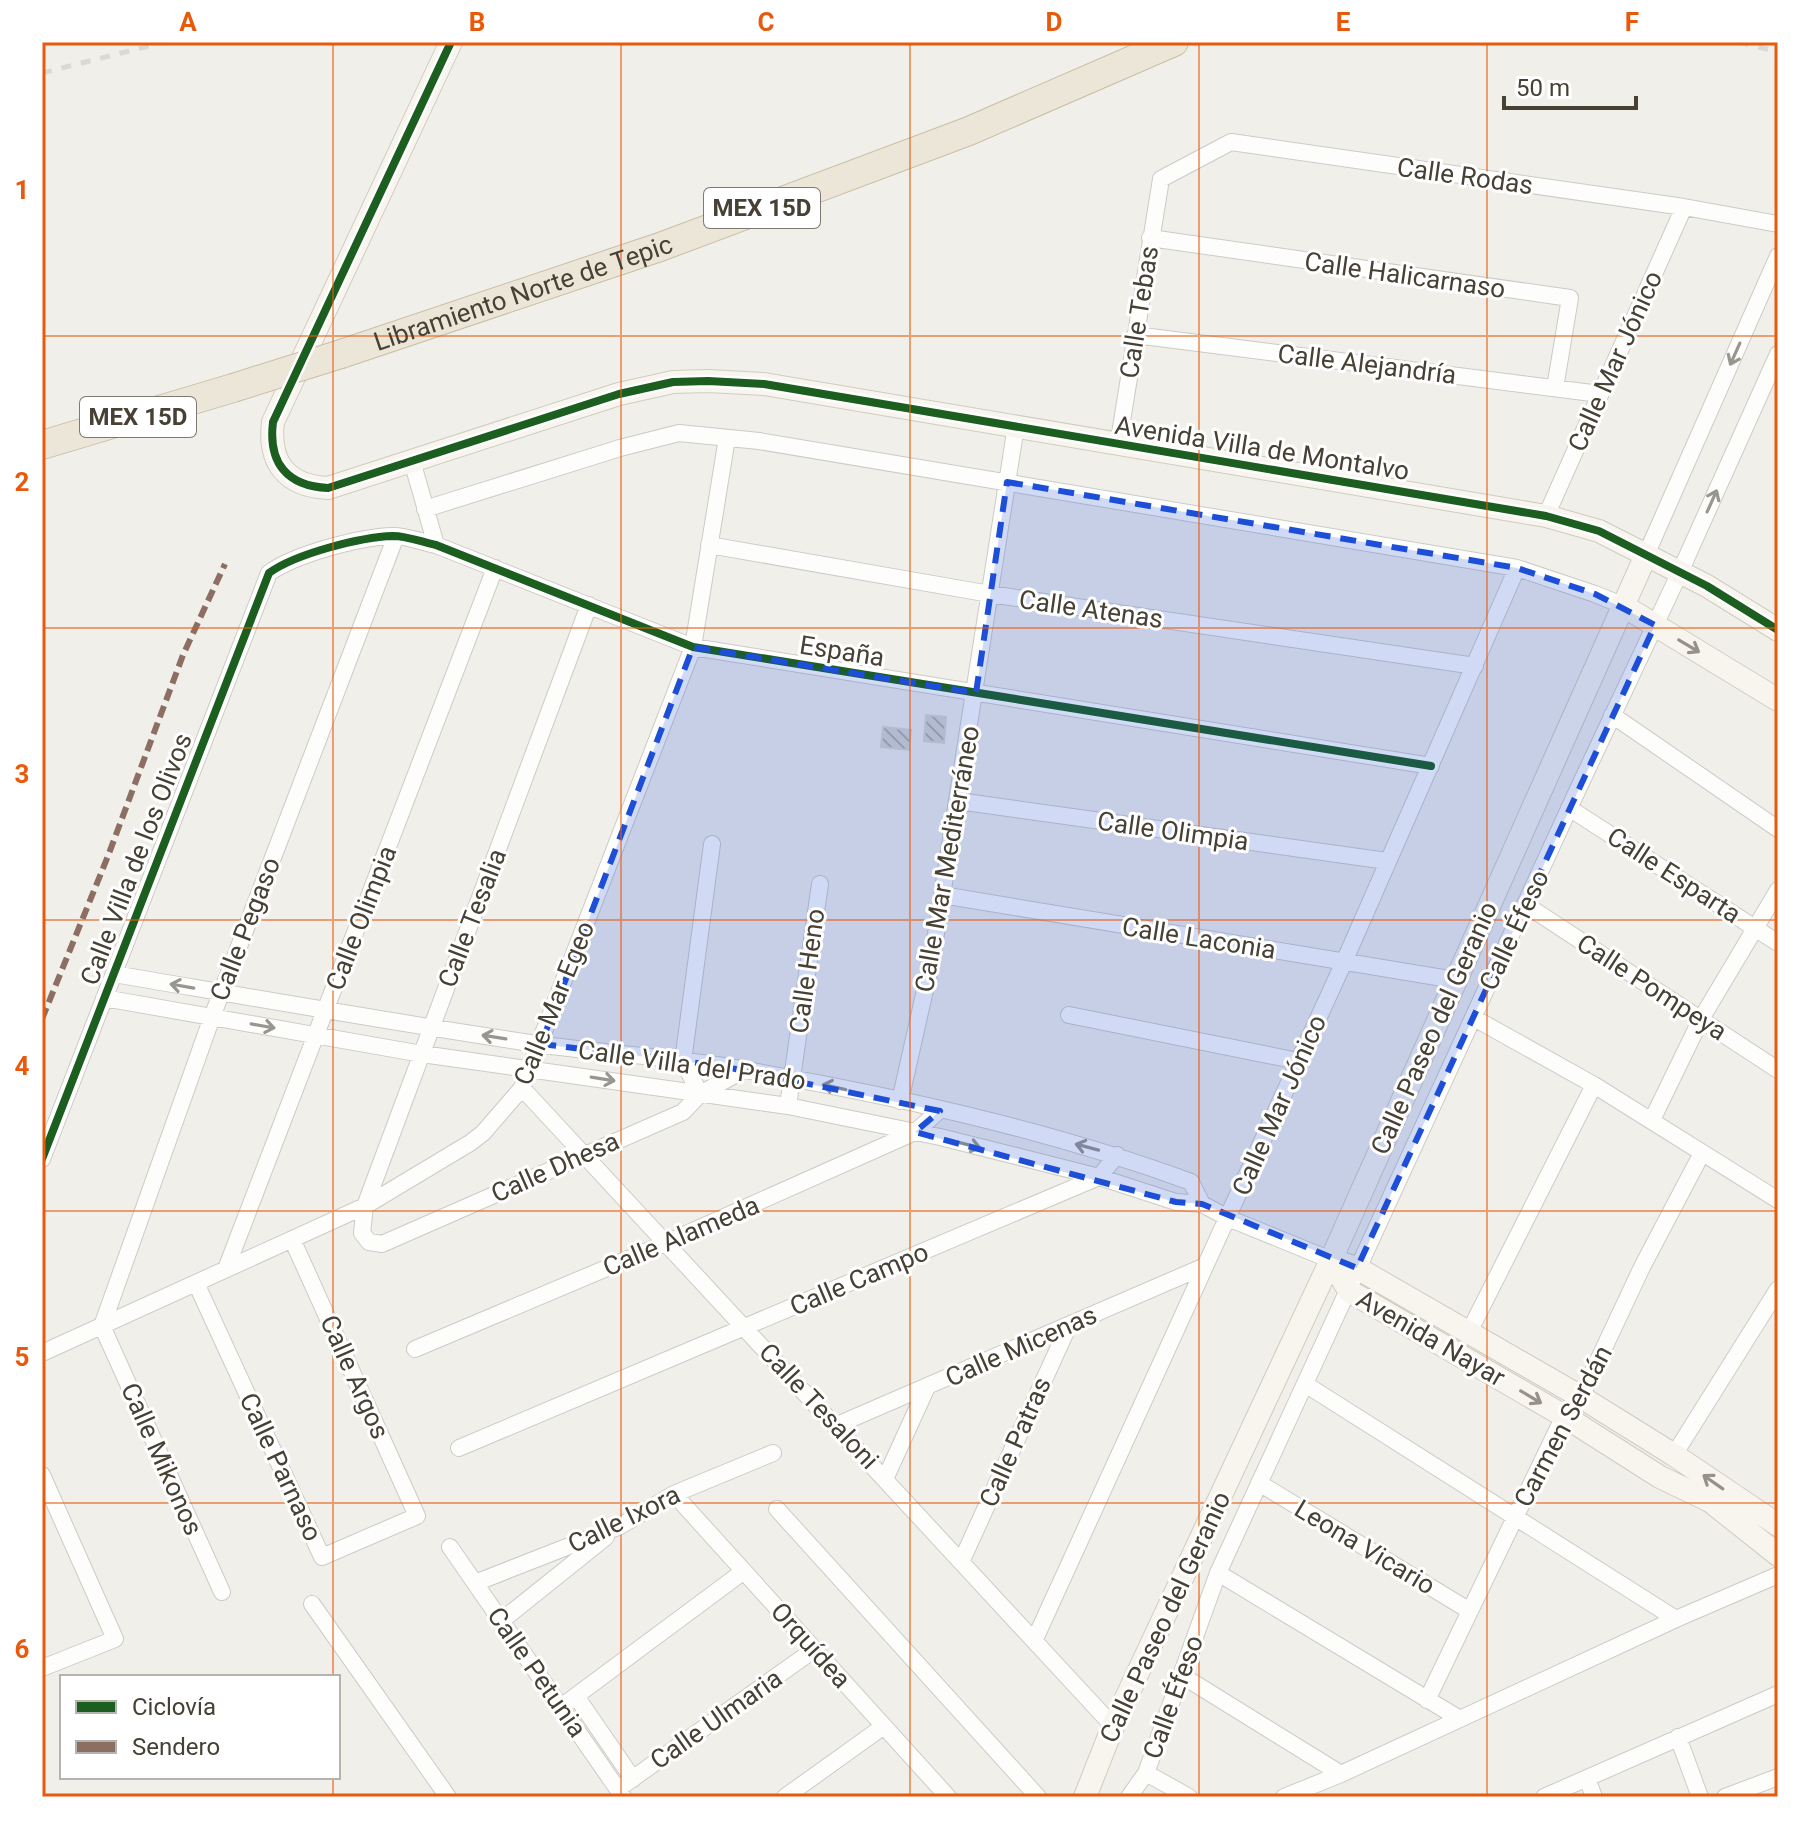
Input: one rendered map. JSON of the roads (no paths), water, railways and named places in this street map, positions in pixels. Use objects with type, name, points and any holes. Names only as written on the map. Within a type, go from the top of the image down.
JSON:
[{"type":"highway","name":"Libramiento Norte de Tepic","points":[[42,445],[341,354],[660,247],[969,131],[1174,42]]},
{"type":"street","name":"Avenida Villa de Montalvo","points":[[451,42],[273,422],[271,439],[274,455],[283,470],[296,481],[311,487],[328,488],[619,394],[673,382],[764,384],[1546,516],[1599,531],[1777,625]]},
{"type":"street","name":"Calle Rodas","points":[[1161,179],[1231,142],[1684,207],[1778,224]]},
{"type":"street","name":"Calle Tebas","points":[[1118,446],[1161,179]]},
{"type":"street","name":"Calle Mar Jónico","points":[[1546,516],[1684,207]]},
{"type":"street","name":"Calle Halicarnaso","points":[[1150,238],[1570,298],[1555,388]]},
{"type":"street","name":"Calle Paseo del Geranio","points":[[1085,1797],[1113,1726],[1331,1260],[1622,605],[1772,286],[1778,256]]},
{"type":"street","name":"Calle Alejandría","points":[[1135,335],[1600,394]]},
{"type":"street","name":"Calle Éfeso","points":[[1146,1773],[1218,1573],[1778,354]]},
{"type":"street","name":"Calle Mar Mediterráneo","points":[[900,1101],[932,959],[1016,426]]},
{"type":"street","points":[[425,509],[620,448],[679,433],[727,438],[1517,568],[1622,605],[1778,700]]},
{"type":"street","name":"Calle Mar Egeo","points":[[42,1353],[365,1206],[470,1143],[483,1133],[522,1088],[693,647],[727,438]]},
{"type":"street","points":[[412,461],[436,545]]},
{"type":"street","name":"España","points":[[269,573],[280,564],[354,541],[396,536],[436,545],[693,647],[1431,766]]},
{"type":"street","name":"Calle Pegaso","points":[[102,1326],[221,992],[396,536]]},
{"type":"street","name":"Calle Atenas","points":[[709,545],[990,594],[1475,666]]},
{"type":"street","name":"Calle Olimpia","points":[[226,1269],[495,568]]},
{"type":"street","name":"Calle Mar Jónico","points":[[1035,1639],[1344,962],[1517,568]]},
{"type":"street","name":"Calle Villa de los Olivos","points":[[42,1159],[269,573]]},
{"type":"street","name":"Calle Tesalia","points":[[362,1233],[365,1206],[589,605]]},
{"type":"street","points":[[1612,715],[1778,829]]},
{"type":"street","name":"Calle Olimpia","points":[[958,801],[1387,861]]},
{"type":"street","name":"Calle Esparta","points":[[1569,808],[1778,943]]},
{"type":"street","points":[[700,1094],[683,1061],[712,844]]},
{"type":"street","name":"Calle Heno","points":[[788,1106],[820,884]]},
{"type":"street","points":[[1652,1120],[1701,1019],[1778,890]]},
{"type":"street","name":"Calle Laconia","points":[[942,895],[1455,980]]},
{"type":"street","name":"Calle Pompeya","points":[[1526,905],[1778,1070]]},
{"type":"street","name":"Calle Villa del Prado","points":[[114,974],[431,1028],[792,1078],[940,1110],[1117,1155],[1191,1182],[1202,1204]]},
{"type":"street","name":"Calle Villa del Prado","points":[[104,998],[422,1054],[788,1106],[915,1132],[1099,1177],[1176,1202],[1202,1204],[1228,1218],[1331,1260]]},
{"type":"street","points":[[1069,1015],[1298,1061]]},
{"type":"street","points":[[1474,1018],[1594,1085],[1778,1200]]},
{"type":"street","name":"Calle Dhesa","points":[[362,1233],[369,1242],[382,1244],[683,1112],[700,1094],[744,1070]]},
{"type":"street","points":[[1469,1332],[1594,1085]]},
{"type":"street","name":"Calle Tesaloni","points":[[522,1088],[886,1477],[1113,1726]]},
{"type":"street","name":"Calle Alameda","points":[[415,1349],[666,1243],[915,1132],[940,1110]]},
{"type":"street","name":"Carmen Serdán","points":[[1427,1700],[1564,1416],[1581,1397],[1642,1267],[1702,1153]]},
{"type":"street","name":"Calle Campo","points":[[459,1448],[1099,1177],[1117,1155]]},
{"type":"street","name":"Calle Argos","points":[[292,1239],[417,1516]]},
{"type":"street","name":"Avenida Nayar","points":[[1331,1260],[1357,1268],[1581,1397],[1778,1525]]},
{"type":"street","name":"Avenida Nayar","points":[[1331,1260],[1349,1291],[1564,1416],[1660,1477],[1710,1501],[1776,1549]]},
{"type":"street","name":"Calle Micenas","points":[[837,1425],[1205,1266]]},
{"type":"street","name":"Calle Parnaso","points":[[196,1283],[322,1557],[417,1516]]},
{"type":"street","points":[[1674,1455],[1778,1289]]},
{"type":"street","name":"Calle Patras","points":[[962,1560],[1069,1325]]},
{"type":"street","name":"Calle Mikonos","points":[[102,1326],[222,1592]]},
{"type":"street","points":[[1305,1384],[1676,1619]]},
{"type":"street","points":[[886,1477],[927,1387]]},
{"type":"street","name":"Calle Ixora","points":[[475,1583],[620,1526],[674,1494],[773,1453]]},
{"type":"street","points":[[42,1475],[115,1639],[42,1668]]},
{"type":"street","name":"Leona Vicario","points":[[1259,1483],[1470,1611]]},
{"type":"street","name":"Orquídea","points":[[674,1494],[948,1797]]},
{"type":"street","points":[[777,1509],[1038,1797]]},
{"type":"street","points":[[501,1621],[620,1526]]},
{"type":"street","name":"Calle Petunia","points":[[450,1547],[621,1793]]},
{"type":"street","points":[[561,1707],[744,1571]]},
{"type":"street","points":[[1218,1573],[1460,1719]]},
{"type":"street","points":[[1284,1797],[1778,1575]]},
{"type":"street","points":[[312,1604],[448,1797]]},
{"type":"street","name":"Calle Ulmaria","points":[[621,1793],[633,1779],[815,1649]]},
{"type":"street","points":[[1181,1675],[1341,1774]]},
{"type":"street","points":[[1544,1797],[1778,1694]]},
{"type":"street","points":[[576,1696],[633,1779]]},
{"type":"street","points":[[785,1797],[884,1726]]},
{"type":"street","points":[[1678,1737],[1700,1797]]},
{"type":"street","points":[[1146,1773],[1189,1797]]},
{"type":"street","name":"Calle Paseo del Geranio","points":[[1129,1797],[1146,1773]]},
{"type":"street","points":[[1725,1797],[1778,1777]]},
{"type":"street","points":[[1587,1778],[1594,1797]]},
{"type":"railway","points":[[42,73],[165,42]]},
{"type":"railway","points":[[1739,42],[1778,52]]}]
